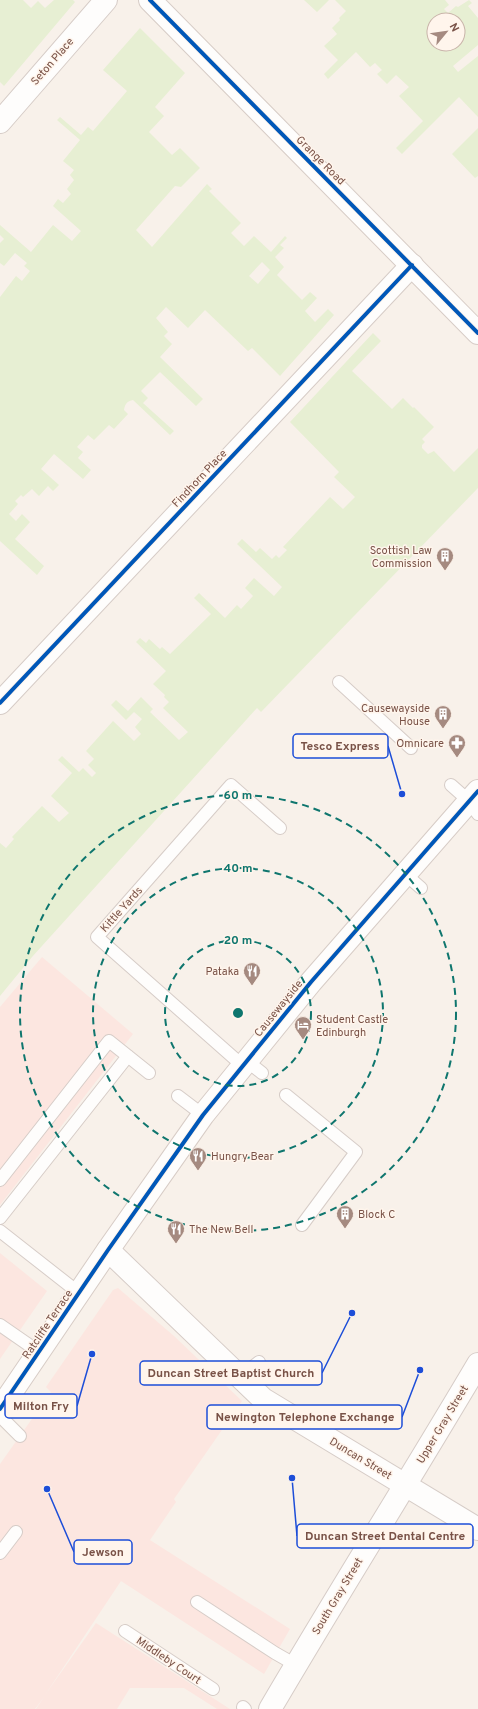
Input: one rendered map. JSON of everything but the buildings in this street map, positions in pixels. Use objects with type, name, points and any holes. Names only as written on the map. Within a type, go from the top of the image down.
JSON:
[{"type":"street","name":"Seton Place","points":[[0,122],[106,0]]},
{"type":"street","name":"Grange Road","points":[[150,0],[478,333]]},
{"type":"street","name":"Findhorn Place","points":[[0,704],[412,265]]},
{"type":"street","name":"Causewayside","points":[[108,1250],[203,1115],[250,1067],[311,982],[413,881],[475,802]]},
{"type":"street","name":"Ratcliffe Terrace","points":[[0,1409],[108,1250]]},
{"type":"street","name":"Duncan Street","points":[[108,1250],[218,1367],[240,1377],[263,1398],[478,1529]]},
{"type":"street","name":"Upper Gray Street","points":[[406,1485],[478,1364]]},
{"type":"street","name":"South Gray Street","points":[[270,1709],[406,1485]]},
{"type":"lane","points":[[339,682],[411,748]]},
{"type":"lane","name":"Kittle Yards","points":[[250,1067],[97,937],[231,785],[280,828]]},
{"type":"lane","points":[[451,785],[475,802]]},
{"type":"lane","points":[[0,1180],[108,1041],[149,1073]]},
{"type":"lane","points":[[0,1218],[128,1056]]},
{"type":"lane","points":[[286,1095],[356,1152],[302,1225]]},
{"type":"lane","points":[[178,1096],[203,1115]]},
{"type":"lane","points":[[0,1231],[79,1293]]},
{"type":"lane","points":[[0,1325],[39,1352]]},
{"type":"lane","points":[[240,1377],[259,1362]]},
{"type":"lane","points":[[0,1416],[20,1436]]},
{"type":"lane","points":[[0,1553],[16,1532]]},
{"type":"lane","points":[[197,1602],[296,1665]]},
{"type":"lane","name":"Middleby Court","points":[[125,1631],[213,1690]]},
{"type":"shaded area","points":[[42,957],[133,1034],[0,1205],[0,1007]]},
{"type":"shaded area","points":[[0,1253],[47,1291],[0,1359]]},
{"type":"shaded area","points":[[118,1288],[174,1336],[242,1401],[174,1499],[176,1502],[150,1540],[290,1629],[264,1674],[121,1581],[45,1695],[96,1623],[230,1709],[217,1709],[184,1688],[130,1688],[117,1709],[36,1709],[44,1697],[35,1709],[0,1709],[0,1464],[51,1392],[46,1387],[113,1290]]},
{"type":"green space","points":[[0,0],[23,0],[31,8],[38,1],[45,8],[54,0],[73,0],[75,2],[4,86],[0,82]]},
{"type":"green space","points":[[304,0],[329,0],[317,12]]},
{"type":"green space","points":[[335,0],[445,0],[449,5],[444,9],[447,12],[426,12],[426,52],[466,52],[466,12],[449,12],[456,6],[458,7],[469,0],[472,3],[468,6],[478,18],[478,45],[453,66],[458,72],[478,56],[478,117],[459,97],[402,154],[396,148],[423,121],[399,96],[409,87],[396,75],[387,84],[377,74],[382,70],[375,63],[370,67],[356,52],[328,79],[324,74],[338,60],[324,46],[337,34],[332,28],[340,20],[339,18],[346,11]]},
{"type":"green space","points":[[140,28],[185,73],[155,107],[164,116],[149,132],[172,155],[180,148],[200,168],[181,187],[175,186],[136,230],[152,247],[207,184],[212,189],[209,191],[241,223],[231,233],[244,246],[254,236],[271,252],[285,236],[287,238],[280,245],[284,248],[275,257],[284,267],[277,275],[302,300],[310,292],[317,298],[305,311],[315,322],[328,309],[334,315],[280,376],[252,348],[248,351],[205,310],[188,328],[166,307],[156,318],[168,332],[164,336],[172,344],[160,357],[203,399],[196,406],[160,372],[141,391],[148,398],[143,403],[174,431],[170,435],[133,400],[126,404],[124,410],[128,414],[114,429],[109,425],[94,440],[88,435],[77,447],[83,452],[78,458],[91,470],[83,479],[54,454],[41,469],[59,485],[53,491],[48,486],[39,496],[32,489],[23,497],[21,495],[15,501],[18,504],[9,514],[16,521],[22,514],[30,522],[15,539],[44,566],[37,575],[0,541],[0,297],[16,276],[22,281],[30,271],[24,266],[27,263],[15,253],[4,266],[0,263],[0,243],[4,239],[0,235],[0,225],[31,252],[53,225],[72,241],[81,231],[53,206],[58,199],[63,203],[71,194],[67,189],[74,180],[70,175],[74,170],[63,161],[80,140],[57,120],[60,117],[81,135],[88,127],[93,131],[127,91],[103,70]],"holes":[[[262,262],[270,270],[258,284],[249,276]]]},
{"type":"green space","points":[[478,128],[478,176],[475,178],[452,154]]},
{"type":"green space","points":[[373,333],[381,341],[352,371],[392,409],[403,398],[413,408],[414,407],[434,427],[422,439],[425,442],[422,445],[422,448],[428,454],[434,451],[454,472],[478,448],[478,488],[261,712],[257,708],[32,957],[0,996],[0,843],[6,848],[14,839],[12,837],[42,806],[59,822],[69,813],[51,796],[72,773],[58,760],[62,756],[79,772],[83,768],[92,777],[96,773],[88,765],[94,759],[86,751],[113,721],[134,741],[141,734],[135,727],[142,719],[134,712],[126,720],[111,705],[116,700],[128,711],[141,697],[153,709],[150,712],[179,740],[188,732],[163,708],[169,702],[164,697],[165,695],[153,684],[166,671],[136,642],[140,638],[146,643],[149,639],[160,649],[162,647],[170,654],[211,614],[194,598],[199,593],[225,618],[237,605],[241,609],[253,596],[245,588],[254,578],[274,596],[282,587],[237,544],[242,539],[256,552],[260,548],[272,559],[276,555],[279,558],[287,550],[283,547],[330,497],[343,509],[355,497],[334,477],[339,472],[290,422]]},
{"type":"cycle path","points":[[150,0],[478,333]]},
{"type":"cycle path","points":[[0,703],[412,265]]},
{"type":"cycle path","points":[[0,1409],[108,1250],[203,1115],[311,982],[478,791]]},
{"type":"place","name":"Scottish Law Commission","points":[[445,571]]},
{"type":"place","name":"Causewayside House","points":[[443,729]]},
{"type":"place","name":"Omnicare","points":[[457,758]]},
{"type":"place","name":"Tesco Express","points":[[402,794]]},
{"type":"place","name":"Pataka","points":[[252,986]]},
{"type":"place","name":"Student Castle Edinburgh","points":[[303,1040]]},
{"type":"place","name":"Hungry Bear","points":[[198,1171]]},
{"type":"place","name":"Block C","points":[[345,1229]]},
{"type":"place","name":"The New Bell","points":[[176,1244]]},
{"type":"place","name":"Duncan Street Baptist Church","points":[[352,1313]]},
{"type":"place","name":"Milton Fry","points":[[92,1354]]},
{"type":"place","name":"Newington Telephone Exchange","points":[[420,1370]]},
{"type":"place","name":"Duncan Street Dental Centre","points":[[292,1478]]},
{"type":"place","name":"Jewson","points":[[47,1489]]}]
